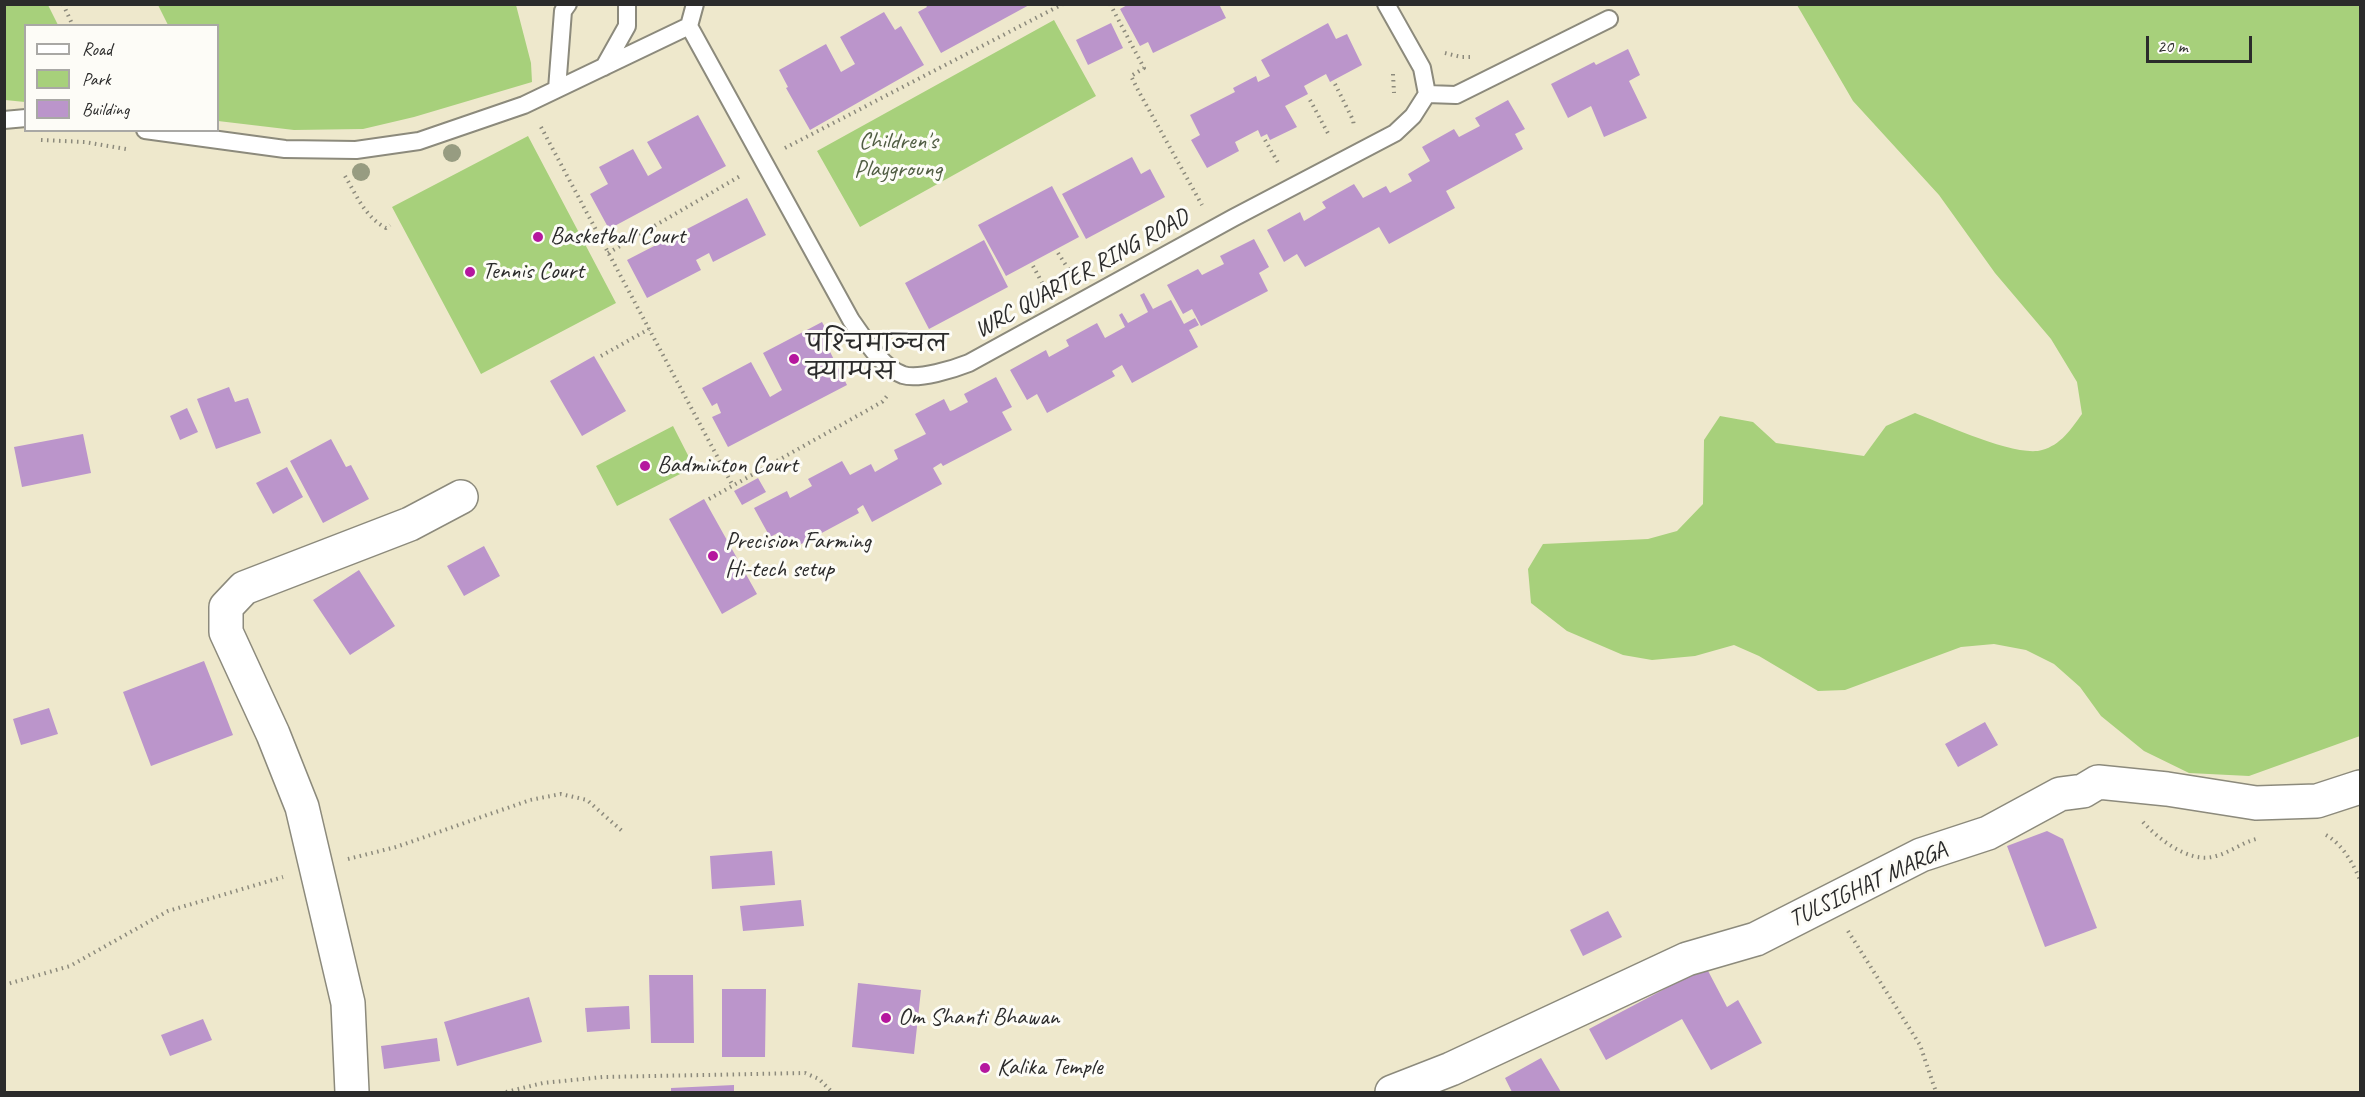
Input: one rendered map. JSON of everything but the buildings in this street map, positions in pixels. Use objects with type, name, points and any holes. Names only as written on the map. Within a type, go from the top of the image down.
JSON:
[{"type":"street","points":[[352,1092],[348,1003],[302,807],[273,734],[226,632],[226,607],[244,588],[410,524],[461,497]]},
{"type":"street","name":"TULSIGHAT MARGA","points":[[1392,1092],[1451,1069],[1687,959],[1756,939],[1828,900],[1921,855],[1988,833],[2060,794],[2083,791],[2098,782],[2256,802],[2317,801],[2361,787]]},
{"type":"lane","points":[[557,89],[563,11],[568,4]]},
{"type":"lane","points":[[604,67],[627,26],[627,4]]},
{"type":"lane","points":[[159,132],[285,150],[356,150],[419,141],[524,105],[689,26],[695,4]]},
{"type":"lane","points":[[1386,4],[1422,68],[1427,94],[1456,95],[1609,19]]},
{"type":"lane","name":"WRC QUARTER RING ROAD","points":[[689,26],[851,320],[879,358],[904,375],[929,374],[969,363],[1233,218],[1395,133],[1413,116],[1427,94]]},
{"type":"lane","points":[[4,120],[24,118]]},
{"type":"path","points":[[63,4],[72,24]]},
{"type":"path","points":[[779,145],[782,150],[1063,4]]},
{"type":"path","points":[[1110,4],[1144,68],[1131,76],[1138,92],[1206,210]]},
{"type":"path","points":[[1441,51],[1447,55],[1472,56]]},
{"type":"path","points":[[1393,67],[1395,89],[1393,101]]},
{"type":"path","points":[[1335,84],[1353,120],[1354,133],[1364,127]]},
{"type":"path","points":[[1310,100],[1333,146]]},
{"type":"path","points":[[541,126],[733,486]]},
{"type":"path","points":[[1265,140],[1283,172]]},
{"type":"path","points":[[343,173],[364,210],[375,223],[386,228],[390,225]]},
{"type":"path","points":[[608,253],[743,174]]},
{"type":"path","points":[[1058,252],[1075,279]]},
{"type":"path","points":[[1033,266],[1048,293],[1040,298]]},
{"type":"path","points":[[601,356],[649,329]]},
{"type":"path","points":[[709,499],[882,402],[892,389]]},
{"type":"path","points":[[1828,900],[1920,1045],[1936,1092]]},
{"type":"path","points":[[506,1092],[543,1083],[603,1077],[805,1073],[819,1078],[832,1092]]},
{"type":"green space","points":[[4,5],[48,5],[58,24],[24,24],[24,102],[5,100]]},
{"type":"green space","points":[[158,5],[516,5],[531,63],[532,82],[414,117],[363,129],[294,130],[219,121],[219,24],[168,24]]},
{"type":"green space","points":[[1797,5],[2360,5],[2360,736],[2249,776],[2189,773],[2144,751],[2101,716],[2080,687],[2054,664],[2026,650],[1994,644],[1961,647],[1845,690],[1818,691],[1759,656],[1734,645],[1695,656],[1652,660],[1623,655],[1567,631],[1531,603],[1528,569],[1543,544],[1648,539],[1677,531],[1703,504],[1704,440],[1720,416],[1753,422],[1776,443],[1864,456],[1886,426],[1915,413],[1979,438],[2030,451],[2042,450],[2055,444],[2065,436],[2082,414],[2077,382],[2051,339],[1995,273],[1939,195],[1853,101]]},
{"type":"green space","name":"Children's Playgroung","points":[[1054,20],[1096,96],[860,227],[817,151]]},
{"type":"green space","points":[[528,136],[616,303],[481,374],[392,207]]},
{"type":"green space","name":"Badminton Court","points":[[673,426],[694,467],[617,506],[596,466]]},
{"type":"place","name":"Basketball Court","points":[[538,237]]},
{"type":"place","name":"Tennis Court","points":[[470,272]]},
{"type":"place","name":"पश्‍चिमाञ्‍चल क्याम्पस","points":[[794,359]]},
{"type":"place","name":"Badminton Court","points":[[645,466]]},
{"type":"place","name":"Precision Farming Hi-tech setup","points":[[713,556]]},
{"type":"place","name":"Om Shanti Bhawan","points":[[886,1018]]},
{"type":"place","name":"Kalika Temple","points":[[985,1068]]}]
